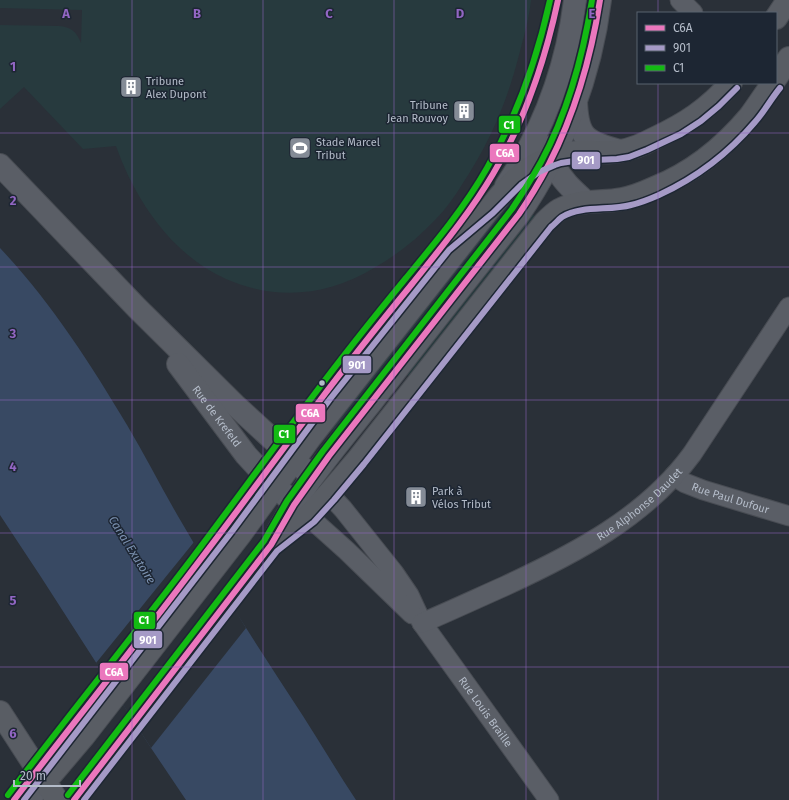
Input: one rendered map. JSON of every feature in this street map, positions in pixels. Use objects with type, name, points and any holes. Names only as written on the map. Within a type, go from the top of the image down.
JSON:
[{"type":"main road","points":[[777,16],[788,0]]},
{"type":"main road","points":[[777,76],[789,58]]},
{"type":"main road","points":[[44,791],[84,736],[240,534],[328,414],[512,182],[535,165],[559,155],[575,152],[608,153],[635,148],[677,128],[704,110],[730,84]]},
{"type":"main road","points":[[74,800],[271,544],[293,528],[301,510],[329,494],[539,229],[558,210],[586,202],[622,199],[639,194],[673,180],[715,151],[732,135],[750,116],[772,84]]},
{"type":"main road","points":[[0,712],[44,791],[57,800]]},
{"type":"street","points":[[498,198],[526,153],[537,132],[549,103],[564,56],[574,12],[575,0]]},
{"type":"street","points":[[301,510],[313,478],[362,413],[519,214],[534,191],[552,157],[576,100],[594,39],[600,0]]},
{"type":"street","points":[[680,0],[692,12]]},
{"type":"street","points":[[576,100],[579,126],[586,137],[597,144],[621,151]]},
{"type":"street","points":[[549,103],[546,134],[555,166],[567,184],[586,202]]},
{"type":"street","name":"Rue de Krefeld","points":[[0,165],[137,308],[240,410],[329,494]]},
{"type":"street","name":"Rue Alphonse Daudet","points":[[422,623],[523,578],[576,551],[633,513],[657,493],[674,476],[692,454],[789,307]]},
{"type":"street","name":"Rue de Krefeld","points":[[137,308],[238,445],[264,475],[301,510]]},
{"type":"street","name":"Rue Paul Dufour","points":[[674,476],[685,483],[699,488],[789,516]]},
{"type":"street","name":"Rue Louis Braille","points":[[329,494],[347,514],[403,586],[409,595],[422,623]]},
{"type":"street","name":"Rue Louis Braille","points":[[301,510],[347,551],[422,623],[549,800]]},
{"type":"street","points":[[30,800],[44,791]]},
{"type":"green space","name":"Stade Marcel Tribut","points":[[0,0],[531,0],[526,28],[514,72],[497,121],[473,168],[443,211],[414,240],[391,258],[374,268],[338,285],[320,290],[283,293],[245,286],[226,279],[207,269],[189,256],[172,241],[145,205],[124,166],[116,146],[83,149],[24,87],[0,109],[0,25],[59,26],[73,30],[81,43],[82,10],[0,8]]},
{"type":"green space","points":[[510,198],[514,202],[335,432],[331,428]]},
{"type":"green space","points":[[531,213],[539,219],[413,380],[406,374]]},
{"type":"water","name":"Canal Exutoire","points":[[0,248],[36,289],[99,379],[211,572],[356,800],[186,800],[0,515]]},
{"type":"pier","points":[[194,542],[246,628],[151,748],[96,663]]},
{"type":"transit line","name":"C1","points":[[8,795],[193,557],[336,366],[439,238],[469,197],[498,148],[517,108],[539,44],[550,0]]},
{"type":"transit line","name":"C6A","points":[[14,800],[230,521],[341,373],[475,203],[493,174],[515,133],[533,90],[547,45],[558,0]]},
{"type":"transit line","name":"C1","points":[[68,795],[264,541],[287,501],[323,451],[516,203],[531,180],[551,143],[567,104],[579,63],[592,0]]},
{"type":"transit line","name":"C6A","points":[[74,800],[271,545],[294,505],[329,456],[523,208],[549,164],[559,144],[575,104],[592,43],[600,0]]},
{"type":"transit line","name":"901","points":[[24,800],[233,530],[330,399],[449,250],[493,213],[521,185],[539,172],[561,163],[617,159],[629,157],[647,150],[681,134],[701,121],[737,88]]},
{"type":"transit line","name":"901","points":[[84,800],[277,551],[314,522],[334,500],[551,227],[562,217],[570,213],[623,207],[645,201],[686,181],[699,173],[734,145],[758,118],[780,88]]},
{"type":"place","name":"Tribune Alex Dupont","points":[[131,87]]},
{"type":"place","name":"Tribune Jean Rouvoy","points":[[464,111]]},
{"type":"place","name":"Stade Marcel Tribut","points":[[300,148]]},
{"type":"place","name":"Park à Vélos Tribut","points":[[416,497]]}]
